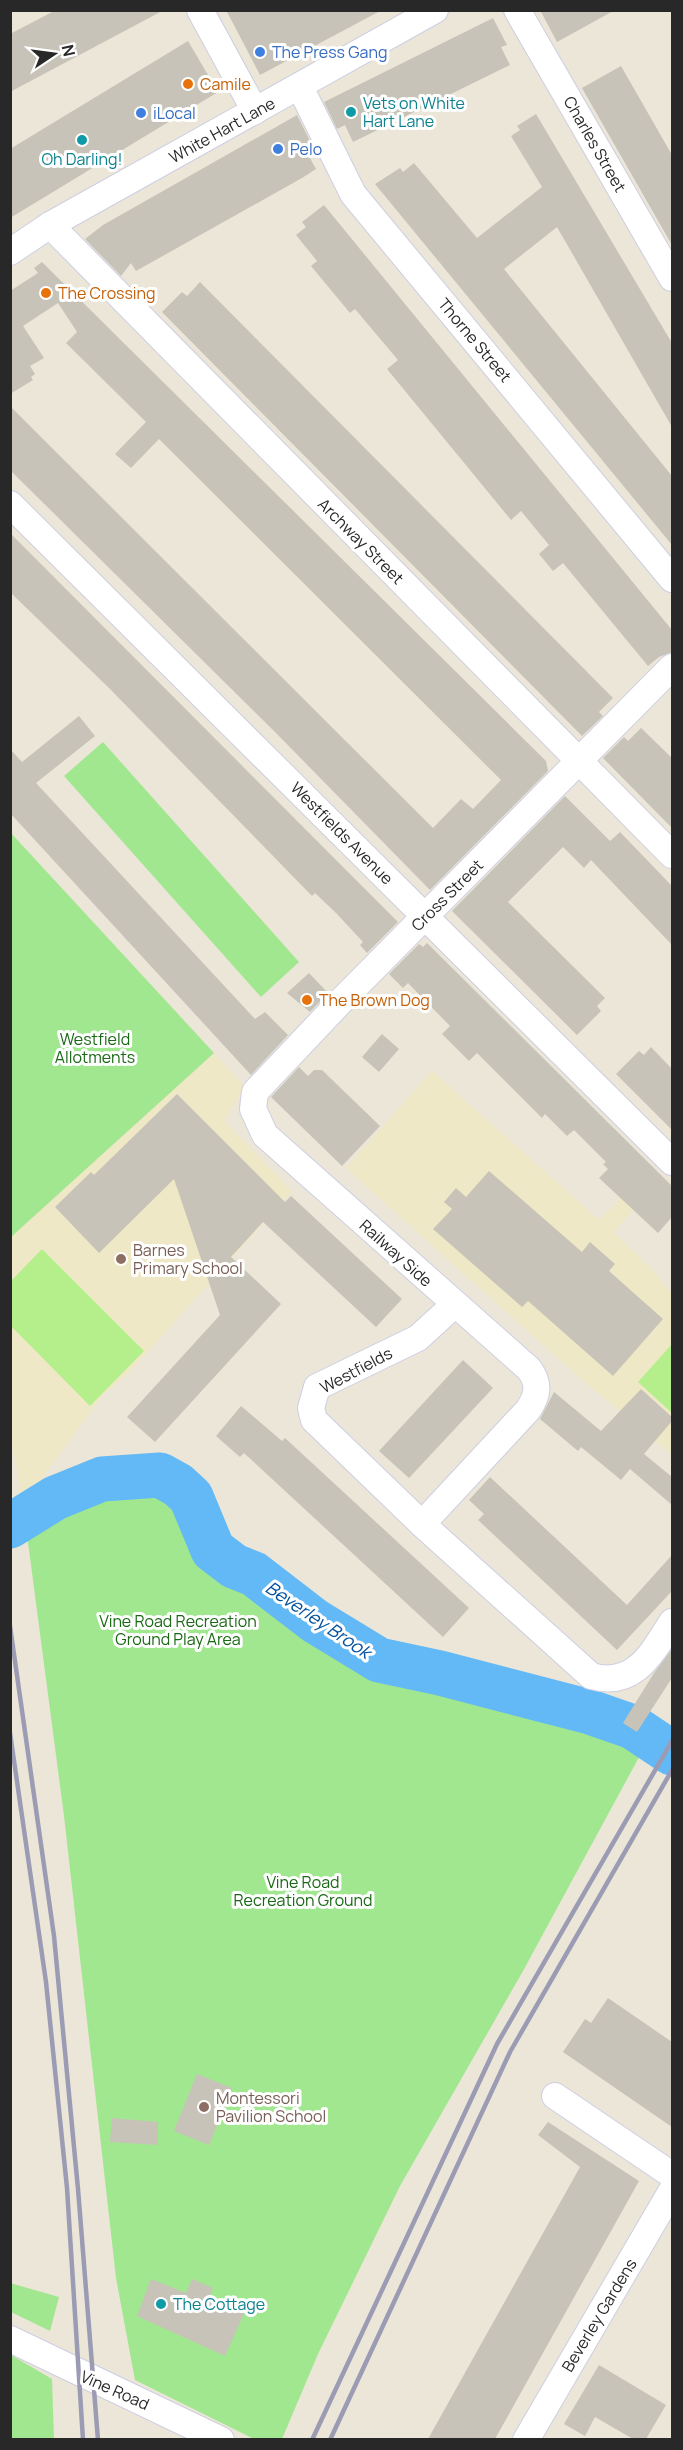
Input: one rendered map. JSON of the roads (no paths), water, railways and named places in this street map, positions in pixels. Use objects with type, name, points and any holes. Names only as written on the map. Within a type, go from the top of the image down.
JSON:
[{"type":"street","points":[[200,10],[255,111]]},
{"type":"street","name":"White Hart Lane","points":[[10,252],[50,225],[435,10]]},
{"type":"street","name":"Charles Street","points":[[517,10],[672,278]]},
{"type":"street","name":"Thorne Street","points":[[300,87],[353,194],[672,579]]},
{"type":"street","name":"Archway Street","points":[[50,225],[672,855]]},
{"type":"street","name":"Westfields Avenue","points":[[10,504],[672,1161]]},
{"type":"street","name":"Cross Street","points":[[265,1135],[257,1124],[253,1109],[255,1092],[343,999],[427,917],[672,667]]},
{"type":"street","name":"Railway Side","points":[[265,1135],[454,1305],[529,1369],[536,1378],[536,1399],[528,1410],[422,1524]]},
{"type":"street","name":"Westfields","points":[[454,1305],[418,1338],[317,1387],[312,1397],[311,1408],[320,1428],[422,1524],[591,1676],[605,1680],[620,1679],[634,1672],[672,1622]]},
{"type":"street","points":[[555,2096],[672,2175]]},
{"type":"street","name":"Beverley Gardens","points":[[526,2439],[672,2190]]},
{"type":"street","name":"Vine Road","points":[[10,2339],[221,2439]]},
{"type":"waterway","points":[[160,1475],[165,1470],[177,1468]]},
{"type":"waterway","name":"Beverley Brook","points":[[10,1526],[55,1498],[102,1479],[160,1475],[178,1485],[191,1497],[213,1550],[234,1566],[254,1574],[315,1621],[379,1660],[440,1673],[590,1712],[633,1727],[672,1753]]},
{"type":"railway","points":[[10,1626],[54,1936],[78,2189],[98,2440]]},
{"type":"railway","points":[[10,1733],[46,1982],[67,2188],[83,2440]]},
{"type":"railway","points":[[312,2440],[497,2044],[672,1741]]},
{"type":"railway","points":[[330,2440],[510,2052],[672,1770]]},
{"type":"place","name":"The Press Gang","points":[[260,52]]},
{"type":"place","name":"Camile","points":[[188,84]]},
{"type":"place","name":"Vets on White Hart Lane","points":[[351,112]]},
{"type":"place","name":"iLocal","points":[[141,113]]},
{"type":"place","name":"Oh Darling!","points":[[82,140]]},
{"type":"place","name":"Pelo","points":[[278,149]]},
{"type":"place","name":"The Crossing","points":[[46,293]]},
{"type":"place","name":"The Brown Dog","points":[[307,1000]]},
{"type":"place","name":"Barnes Primary School","points":[[121,1259]]},
{"type":"place","name":"Montessori Pavilion School","points":[[204,2107]]},
{"type":"place","name":"The Cottage","points":[[161,2304]]},
{"type":"park label","name":"Westfield Allotments","points":[[95,1048]]},
{"type":"park label","name":"Vine Road Recreation Ground Play Area","points":[[178,1630]]},
{"type":"park label","name":"Vine Road Recreation Ground","points":[[303,1891]]}]
